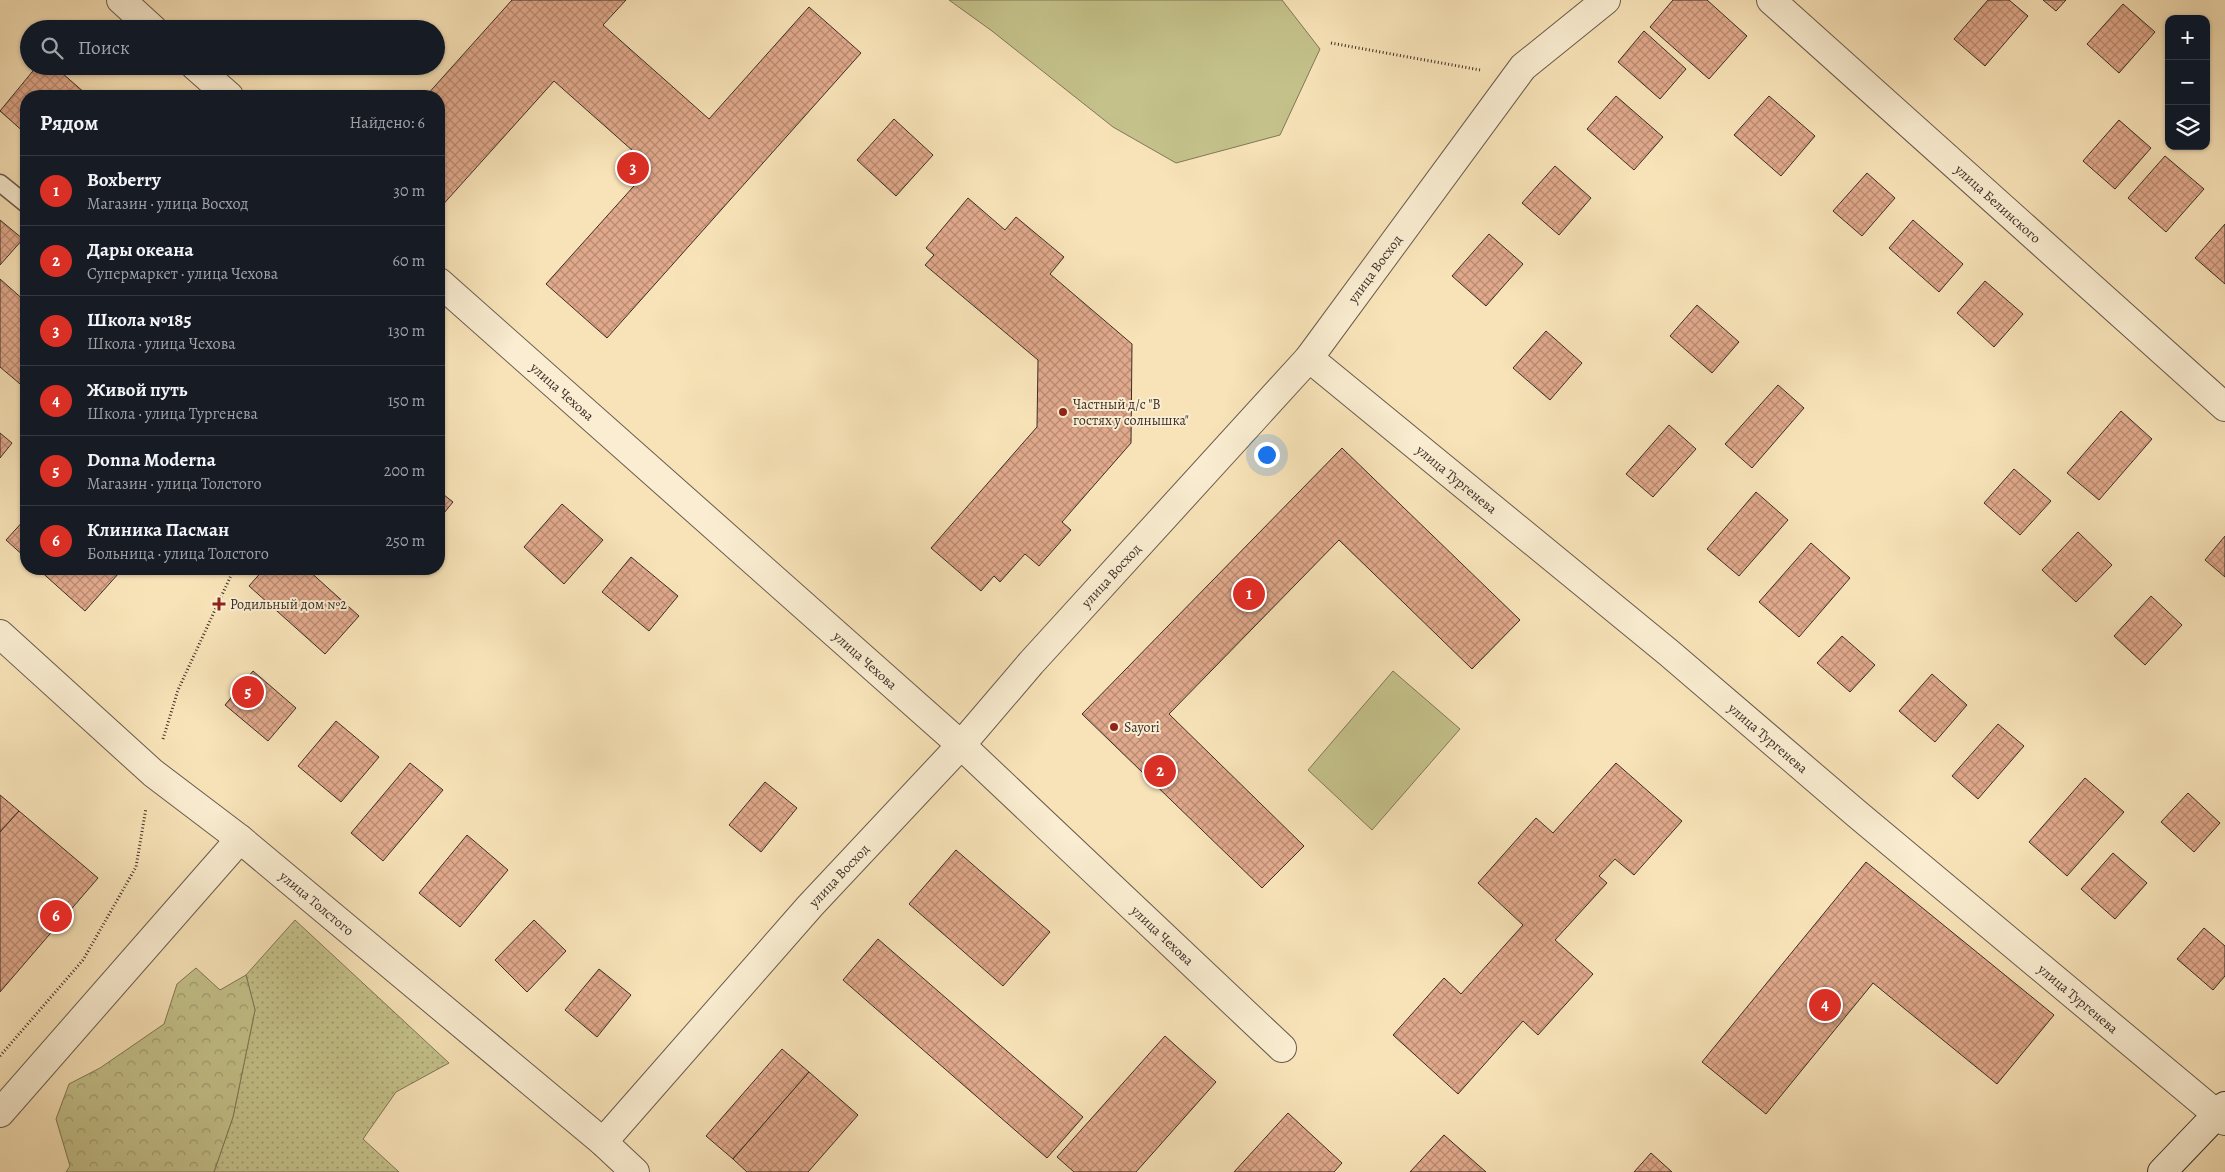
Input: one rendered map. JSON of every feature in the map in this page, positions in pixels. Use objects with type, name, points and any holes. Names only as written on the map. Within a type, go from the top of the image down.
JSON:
[{"type":"street","points":[[121,0],[143,20]]},
{"type":"street","name":"улица Восход","points":[[603,1142],[810,906],[961,745],[1031,663],[1309,358],[1523,67],[1606,0]]},
{"type":"street","name":"улица Белинского","points":[[1771,0],[2225,407]]},
{"type":"street","points":[[205,75],[222,90]]},
{"type":"street","name":"улица Чехова","points":[[445,287],[961,745],[1282,1048]]},
{"type":"street","name":"улица Тургенева","points":[[1309,358],[1669,653],[1856,814],[2223,1113]]},
{"type":"street","name":"улица Толстого","points":[[0,634],[153,773],[240,839],[603,1142],[635,1172]]},
{"type":"street","points":[[0,1113],[240,839]]},
{"type":"street","points":[[2162,1172],[2223,1113]]},
{"type":"lane","points":[[0,182],[20,199]]},
{"type":"path","points":[[1331,43],[1478,71],[1523,67]]},
{"type":"path","points":[[0,1056],[83,960],[136,867],[153,773],[178,690],[231,575]]},
{"type":"green space","points":[[949,0],[1282,0],[1320,49],[1280,135],[1176,163],[1113,127],[992,31]]},
{"type":"green space","points":[[1393,671],[1460,729],[1372,830],[1308,770]]},
{"type":"green space","points":[[295,920],[449,1063],[396,1092],[363,1139],[399,1172],[214,1172],[233,1117],[255,1010],[246,975]]},
{"type":"green space","points":[[196,968],[220,990],[246,975],[255,1010],[233,1117],[214,1172],[66,1172],[70,1166],[56,1119],[69,1084],[100,1068],[164,1024],[177,984]]},
{"type":"building","points":[[512,0],[626,0],[603,25],[709,119],[809,7],[861,53],[607,338],[546,284],[651,167],[554,81],[445,202],[445,90],[431,90]]},
{"type":"building","points":[[1673,0],[1707,0],[1747,36],[1709,79],[1650,27]]},
{"type":"building","points":[[1988,0],[2009,0],[2028,16],[1985,66],[1954,39]]},
{"type":"building","points":[[2043,0],[2066,0],[2056,11]]},
{"type":"building","points":[[2123,4],[2155,32],[2119,73],[2087,44]]},
{"type":"building","points":[[1644,31],[1686,69],[1660,99],[1618,62]]},
{"type":"building","points":[[30,75],[64,75],[81,90],[20,90],[20,129],[0,111]]},
{"type":"building","points":[[1616,96],[1663,137],[1634,170],[1587,129]]},
{"type":"building","points":[[1769,96],[1815,136],[1781,176],[1734,135]]},
{"type":"building","points":[[894,119],[933,155],[896,196],[857,160]]},
{"type":"building","points":[[2119,120],[2151,148],[2115,189],[2083,161]]},
{"type":"building","points":[[2165,156],[2204,189],[2166,232],[2128,198]]},
{"type":"building","points":[[1555,166],[1591,198],[1559,235],[1522,203]]},
{"type":"building","points":[[1867,173],[1895,198],[1862,236],[1833,211]]},
{"type":"building","points":[[968,198],[1005,230],[1016,217],[1064,257],[1050,274],[1132,344],[1131,443],[1062,522],[1071,530],[1039,566],[1025,554],[1000,582],[994,576],[981,591],[931,548],[1037,427],[1038,360],[925,265],[934,255],[926,248]]},
{"type":"building","points":[[0,220],[20,237],[20,242],[0,265]]},
{"type":"building","points":[[1913,220],[1963,264],[1939,292],[1889,248]]},
{"type":"building","points":[[2225,224],[2225,284],[2195,258]]},
{"type":"building","points":[[1489,234],[1523,264],[1486,306],[1452,276]]},
{"type":"building","points":[[0,279],[20,297],[20,384],[0,367]]},
{"type":"building","points":[[1985,281],[2023,314],[1994,347],[1957,313]]},
{"type":"building","points":[[1697,305],[1739,342],[1712,373],[1670,336]]},
{"type":"building","points":[[1546,331],[1582,363],[1550,400],[1513,368]]},
{"type":"building","points":[[1778,385],[1804,408],[1752,468],[1725,444]]},
{"type":"building","points":[[2121,411],[2152,439],[2099,500],[2067,473]]},
{"type":"building","points":[[1669,425],[1696,449],[1653,497],[1626,474]]},
{"type":"building","points":[[0,433],[12,443],[0,458]]},
{"type":"building","points":[[1342,448],[1520,620],[1472,669],[1339,540],[1169,714],[1304,846],[1262,888],[1082,714]]},
{"type":"building","points":[[2014,469],[2051,501],[2020,535],[1984,503]]},
{"type":"building","points":[[1756,492],[1788,520],[1739,576],[1707,549]]},
{"type":"building","points":[[445,496],[453,502],[445,512]]},
{"type":"building","points":[[562,504],[603,540],[564,584],[524,547]]},
{"type":"building","points":[[20,525],[20,553],[6,540]]},
{"type":"building","points":[[2078,532],[2112,565],[2076,602],[2042,570]]},
{"type":"building","points":[[2225,536],[2225,577],[2205,560]]},
{"type":"building","points":[[1811,543],[1850,578],[1799,637],[1759,602]]},
{"type":"building","points":[[631,557],[678,596],[649,631],[602,592]]},
{"type":"building","points":[[45,575],[117,575],[85,611]]},
{"type":"building","points":[[259,575],[314,575],[359,616],[325,654],[249,586]]},
{"type":"building","points":[[2151,596],[2182,625],[2145,665],[2114,636]]},
{"type":"building","points":[[1842,636],[1875,665],[1850,692],[1817,663]]},
{"type":"building","points":[[253,671],[296,708],[268,741],[225,705]]},
{"type":"building","points":[[1932,674],[1967,705],[1935,742],[1899,711]]},
{"type":"building","points":[[336,721],[379,757],[341,802],[298,766]]},
{"type":"building","points":[[1998,724],[2024,746],[1978,799],[1952,776]]},
{"type":"building","points":[[410,763],[443,790],[383,861],[351,833]]},
{"type":"building","points":[[1616,763],[1682,821],[1634,875],[1615,859],[1599,876],[1607,883],[1555,940],[1593,974],[1538,1035],[1523,1021],[1458,1094],[1393,1035],[1444,978],[1461,994],[1523,925],[1478,883],[1536,818],[1553,833]]},
{"type":"building","points":[[2085,778],[2124,812],[2067,876],[2029,842]]},
{"type":"building","points":[[765,782],[797,808],[761,852],[729,825]]},
{"type":"building","points":[[2188,793],[2220,823],[2194,852],[2161,822]]},
{"type":"building","points":[[0,795],[19,811],[0,832]]},
{"type":"building","points":[[19,811],[98,878],[0,992],[0,832]]},
{"type":"building","points":[[467,835],[508,870],[460,927],[419,893]]},
{"type":"building","points":[[956,850],[1050,932],[1003,986],[909,904]]},
{"type":"building","points":[[2113,853],[2147,883],[2115,919],[2081,889]]},
{"type":"building","points":[[1866,862],[2054,1015],[1997,1084],[1873,983],[1766,1114],[1702,1062]]},
{"type":"building","points":[[534,920],[566,951],[527,992],[495,960]]},
{"type":"building","points":[[2204,928],[2225,946],[2225,976],[2213,990],[2177,959]]},
{"type":"building","points":[[878,939],[1083,1117],[1047,1158],[843,980]]},
{"type":"building","points":[[599,969],[631,995],[597,1037],[565,1010]]},
{"type":"building","points":[[1165,1036],[1216,1082],[1136,1172],[1074,1172],[1057,1157]]},
{"type":"building","points":[[782,1049],[809,1072],[733,1159],[706,1136]]},
{"type":"building","points":[[809,1072],[858,1115],[808,1172],[747,1172],[733,1159]]},
{"type":"building","points":[[1288,1113],[1342,1163],[1334,1172],[1234,1172]]},
{"type":"building","points":[[1444,1135],[1486,1172],[1410,1172]]},
{"type":"building","points":[[1651,1153],[1672,1172],[1634,1172]]},
{"type":"place","name":"Школа №185","points":[[633,168]]},
{"type":"place","name":"Частный д/c \"В гостях у солнышка\"","points":[[1063,412]]},
{"type":"place","name":"Boxberry","points":[[1249,594]]},
{"type":"place","name":"Родильный дом №2","points":[[219,604]]},
{"type":"place","name":"Donna Moderna","points":[[248,692]]},
{"type":"place","name":"Sayori","points":[[1114,727]]},
{"type":"place","name":"Дары океана","points":[[1160,771]]},
{"type":"place","name":"Клиника Пасман","points":[[56,916]]},
{"type":"place","name":"Живой путь","points":[[1825,1005]]}]
